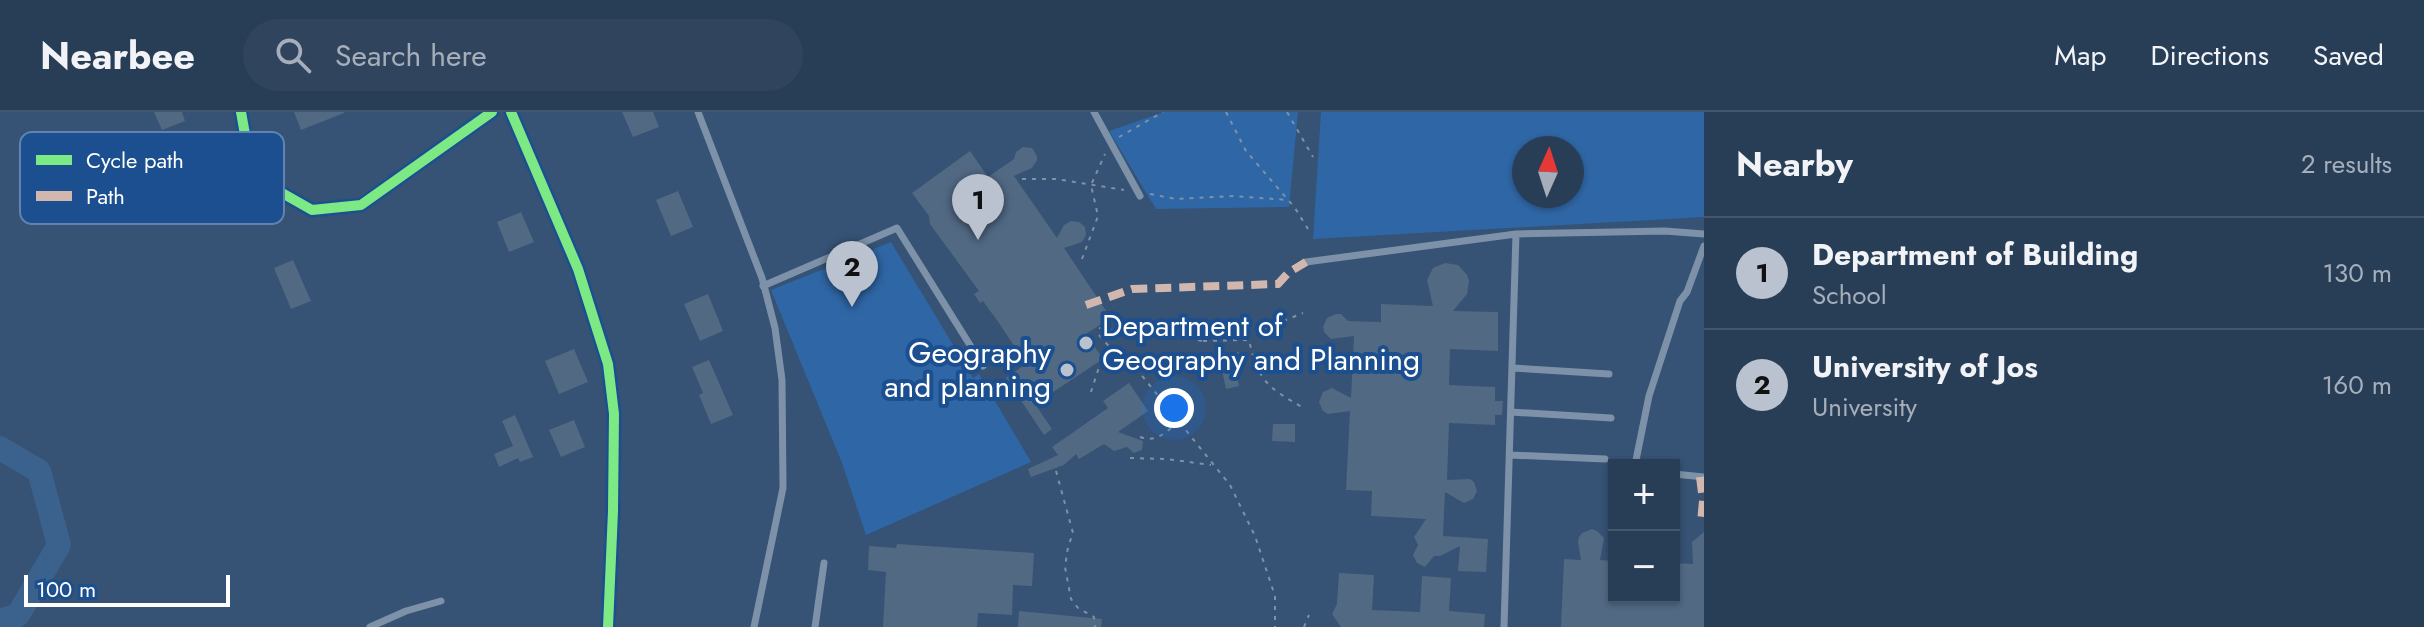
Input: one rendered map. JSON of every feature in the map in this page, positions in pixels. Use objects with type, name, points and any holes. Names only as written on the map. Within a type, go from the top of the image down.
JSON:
[{"type":"street","points":[[241,112],[245,132]]},
{"type":"street","points":[[284,194],[312,210],[361,205],[492,112]]},
{"type":"street","points":[[511,112],[578,269],[608,364],[614,414],[608,627]]},
{"type":"lane","points":[[698,112],[762,278],[775,328],[782,380],[783,488],[754,627]]},
{"type":"lane","points":[[1094,112],[1139,194]]},
{"type":"lane","points":[[763,286],[897,228],[983,366]]},
{"type":"lane","points":[[1306,262],[1516,234],[1665,231],[1704,234]]},
{"type":"lane","points":[[1504,627],[1516,234]]},
{"type":"lane","points":[[1636,459],[1649,396],[1680,301],[1687,292],[1704,246]]},
{"type":"lane","points":[[1512,368],[1609,374]]},
{"type":"lane","points":[[1511,412],[1611,418]]},
{"type":"lane","points":[[1510,455],[1605,459]]},
{"type":"lane","points":[[1680,475],[1704,477]]},
{"type":"lane","points":[[815,627],[824,563]]},
{"type":"lane","points":[[370,627],[406,611],[441,601]]},
{"type":"path","points":[[1082,259],[1098,216],[1091,185],[1102,158],[1126,132],[1163,112]]},
{"type":"path","points":[[1226,112],[1246,151],[1308,229]]},
{"type":"path","points":[[1287,112],[1313,157]]},
{"type":"path","points":[[1022,179],[1056,179],[1176,199],[1234,196],[1288,200]]},
{"type":"path","points":[[1202,341],[1227,330],[1256,332],[1303,313]]},
{"type":"path","points":[[1099,328],[1137,334],[1169,334],[1202,341],[1249,340],[1256,371],[1285,397],[1304,408]]},
{"type":"path","points":[[1099,335],[1115,353],[1135,367],[1230,485],[1255,536],[1275,596],[1275,627]]},
{"type":"path","points":[[1091,392],[1100,364],[1115,353]]},
{"type":"path","points":[[1140,437],[1150,440],[1159,437],[1180,421]]},
{"type":"path","points":[[1130,458],[1213,465]]},
{"type":"path","points":[[1056,471],[1073,533],[1065,567],[1071,599],[1078,608],[1094,617],[1095,627]]},
{"type":"path","points":[[1304,627],[1309,615]]},
{"type":"shaded area","points":[[1164,112],[1298,112],[1289,207],[1156,209],[1109,131]]},
{"type":"shaded area","points":[[1321,112],[1704,112],[1704,217],[1313,239]]},
{"type":"shaded area","points":[[891,242],[973,378],[979,374],[1031,462],[866,535],[842,463],[771,290]]},
{"type":"building","points":[[154,112],[182,112],[185,121],[162,130]]},
{"type":"building","points":[[294,112],[344,112],[344,113],[301,130]]},
{"type":"building","points":[[622,112],[653,112],[659,127],[633,137]]},
{"type":"building","points":[[1023,147],[1032,148],[1037,160],[1032,168],[1014,176],[1057,238],[1064,225],[1071,221],[1085,227],[1086,235],[1082,242],[1064,248],[1111,318],[1086,334],[1103,359],[1035,404],[1052,429],[1044,435],[1006,378],[1026,364],[983,301],[980,303],[974,294],[979,291],[930,224],[929,216],[912,193],[970,151],[988,177],[1014,159],[1016,152]]},
{"type":"building","points":[[678,191],[693,227],[671,236],[656,200]]},
{"type":"building","points":[[521,212],[534,242],[509,252],[497,222]]},
{"type":"building","points":[[293,260],[311,301],[291,309],[274,268]]},
{"type":"building","points":[[1445,263],[1458,265],[1469,281],[1467,294],[1453,311],[1498,312],[1498,351],[1450,349],[1449,385],[1495,387],[1495,401],[1503,401],[1502,415],[1495,415],[1495,425],[1449,423],[1447,480],[1470,479],[1477,491],[1473,499],[1464,503],[1445,492],[1443,536],[1488,539],[1486,572],[1458,571],[1460,546],[1434,556],[1425,567],[1417,563],[1413,555],[1418,545],[1414,537],[1426,519],[1371,516],[1372,491],[1346,490],[1350,411],[1328,414],[1319,402],[1323,392],[1332,388],[1351,398],[1354,336],[1331,339],[1323,327],[1327,318],[1341,314],[1348,321],[1381,322],[1381,304],[1433,306],[1427,280],[1433,268]]},
{"type":"building","points":[[708,294],[723,331],[700,341],[684,304]]},
{"type":"building","points":[[574,349],[588,382],[559,394],[545,361]]},
{"type":"building","points":[[1239,352],[1242,368],[1236,369],[1239,386],[1226,389],[1219,357]]},
{"type":"building","points":[[709,360],[733,415],[711,424],[692,367]]},
{"type":"building","points":[[1129,383],[1148,411],[1118,432],[1143,441],[1142,450],[1134,453],[1127,447],[1114,451],[1104,444],[1079,459],[1076,454],[1064,465],[1031,477],[1028,469],[1058,455],[1052,447],[1108,408],[1103,401]]},
{"type":"building","points":[[515,415],[533,457],[520,462],[518,458],[499,467],[494,454],[513,446],[502,421]]},
{"type":"building","points":[[574,420],[585,447],[561,457],[549,430]]},
{"type":"building","points":[[1273,424],[1295,424],[1295,442],[1272,441]]},
{"type":"building","points":[[1592,529],[1604,538],[1600,560],[1608,561],[1608,603],[1680,603],[1680,563],[1693,564],[1692,542],[1704,532],[1704,627],[1561,627],[1564,559],[1581,560],[1578,542],[1582,533]]},
{"type":"building","points":[[897,544],[1034,553],[1032,586],[1013,585],[1012,615],[978,613],[977,627],[883,627],[886,572],[868,570],[869,546],[896,548]]},
{"type":"building","points":[[1339,573],[1374,575],[1372,610],[1420,612],[1422,576],[1451,578],[1449,611],[1485,614],[1484,627],[1341,627],[1332,614],[1337,604]]},
{"type":"building","points":[[1019,611],[1102,619],[1101,627],[1018,627]]},
{"type":"waterway","points":[[0,448],[39,471],[59,545],[18,615],[0,621]]},
{"type":"marked path","points":[[1086,305],[1132,289],[1278,284],[1288,273],[1306,262]]},
{"type":"marked path","points":[[1700,477],[1703,501],[1701,522]]},
{"type":"cycle path","points":[[241,112],[245,132]]},
{"type":"cycle path","points":[[284,194],[312,210],[361,205],[492,112]]},
{"type":"cycle path","points":[[511,112],[578,269],[608,364],[614,414],[608,627]]},
{"type":"place","name":"Department of Building","points":[[978,240]]},
{"type":"place","name":"University of Jos","points":[[852,307]]},
{"type":"place","name":"Department of Geography and Planning","points":[[1086,343]]},
{"type":"place","name":"Geography and planning","points":[[1067,370]]}]
